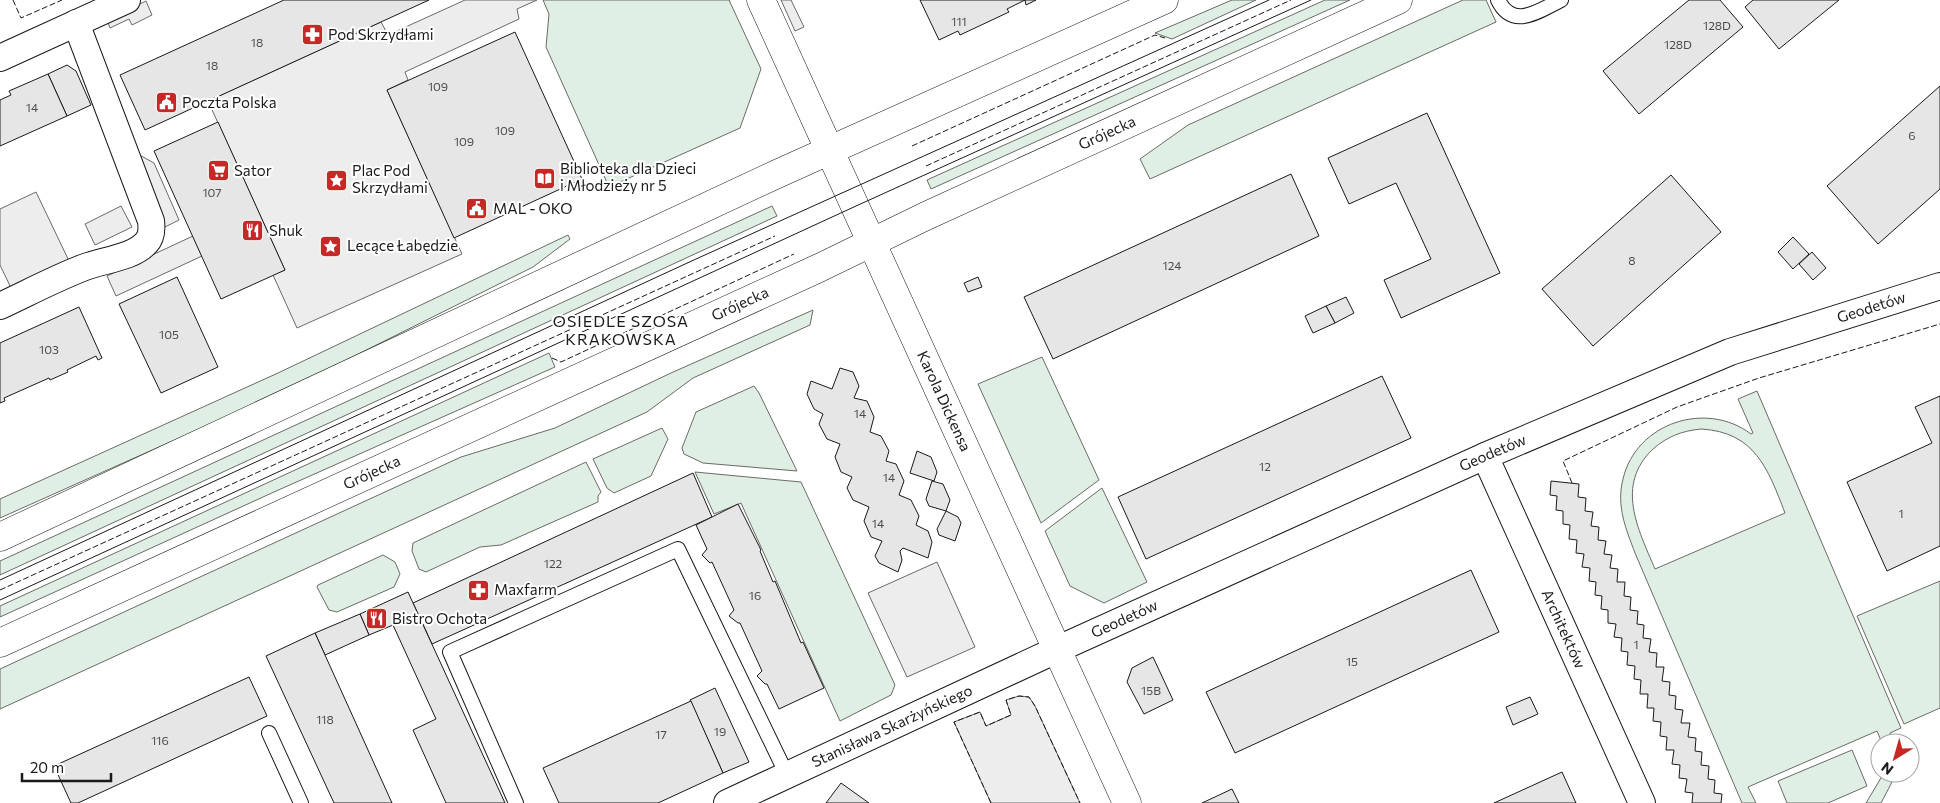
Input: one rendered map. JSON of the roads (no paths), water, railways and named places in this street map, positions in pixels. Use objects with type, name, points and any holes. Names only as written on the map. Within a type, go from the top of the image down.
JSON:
[{"type":"main road","name":"Karola Dickensa","points":[[761,0],[873,242],[1127,803]]},
{"type":"main road","points":[[0,537],[829,150],[1164,0]]},
{"type":"main road","name":"Grójecka","points":[[0,643],[1398,0]]},
{"type":"street","points":[[0,58],[127,0]]},
{"type":"street","points":[[0,306],[87,266],[111,261],[136,250],[146,243],[152,233],[151,221],[76,23]]},
{"type":"street","name":"Geodetów","points":[[1058,650],[1485,456],[1730,352],[1940,286]]},
{"type":"street","name":"Architektów","points":[[1485,456],[1642,803]]},
{"type":"street","name":"Stanisława Skarżyńskiego","points":[[727,803],[1058,650]]},
{"type":"lane","points":[[1498,0],[1501,6],[1511,14],[1523,18],[1561,0]]},
{"type":"lane","points":[[516,803],[450,652],[678,549],[787,775]]},
{"type":"lane","points":[[269,733],[301,803]]},
{"type":"tram line","points":[[0,580],[696,259],[1269,0]]},
{"type":"tram line","points":[[0,600],[856,206],[1311,0]]},
{"type":"place","name":"Pod Skrzydłami","points":[[312,35]]},
{"type":"place","name":"Poczta Polska","points":[[166,103]]},
{"type":"place","name":"Sator","points":[[218,171]]},
{"type":"place","name":"Biblioteka dla Dzieci i Młodzieży nr 5","points":[[544,178]]},
{"type":"place","name":"Plac Pod Skrzydłami","points":[[336,180]]},
{"type":"place","name":"MAL - OKO","points":[[477,209]]},
{"type":"place","name":"Shuk","points":[[253,231]]},
{"type":"place","name":"Lecące Łabędzie","points":[[331,246]]},
{"type":"place","name":"Maxfarm","points":[[478,590]]},
{"type":"place","name":"Bistro Ochota","points":[[376,619]]},
{"type":"district","name":"OSIEDLE SZOSA KRAKOWSKA","points":[[621,330]]}]
